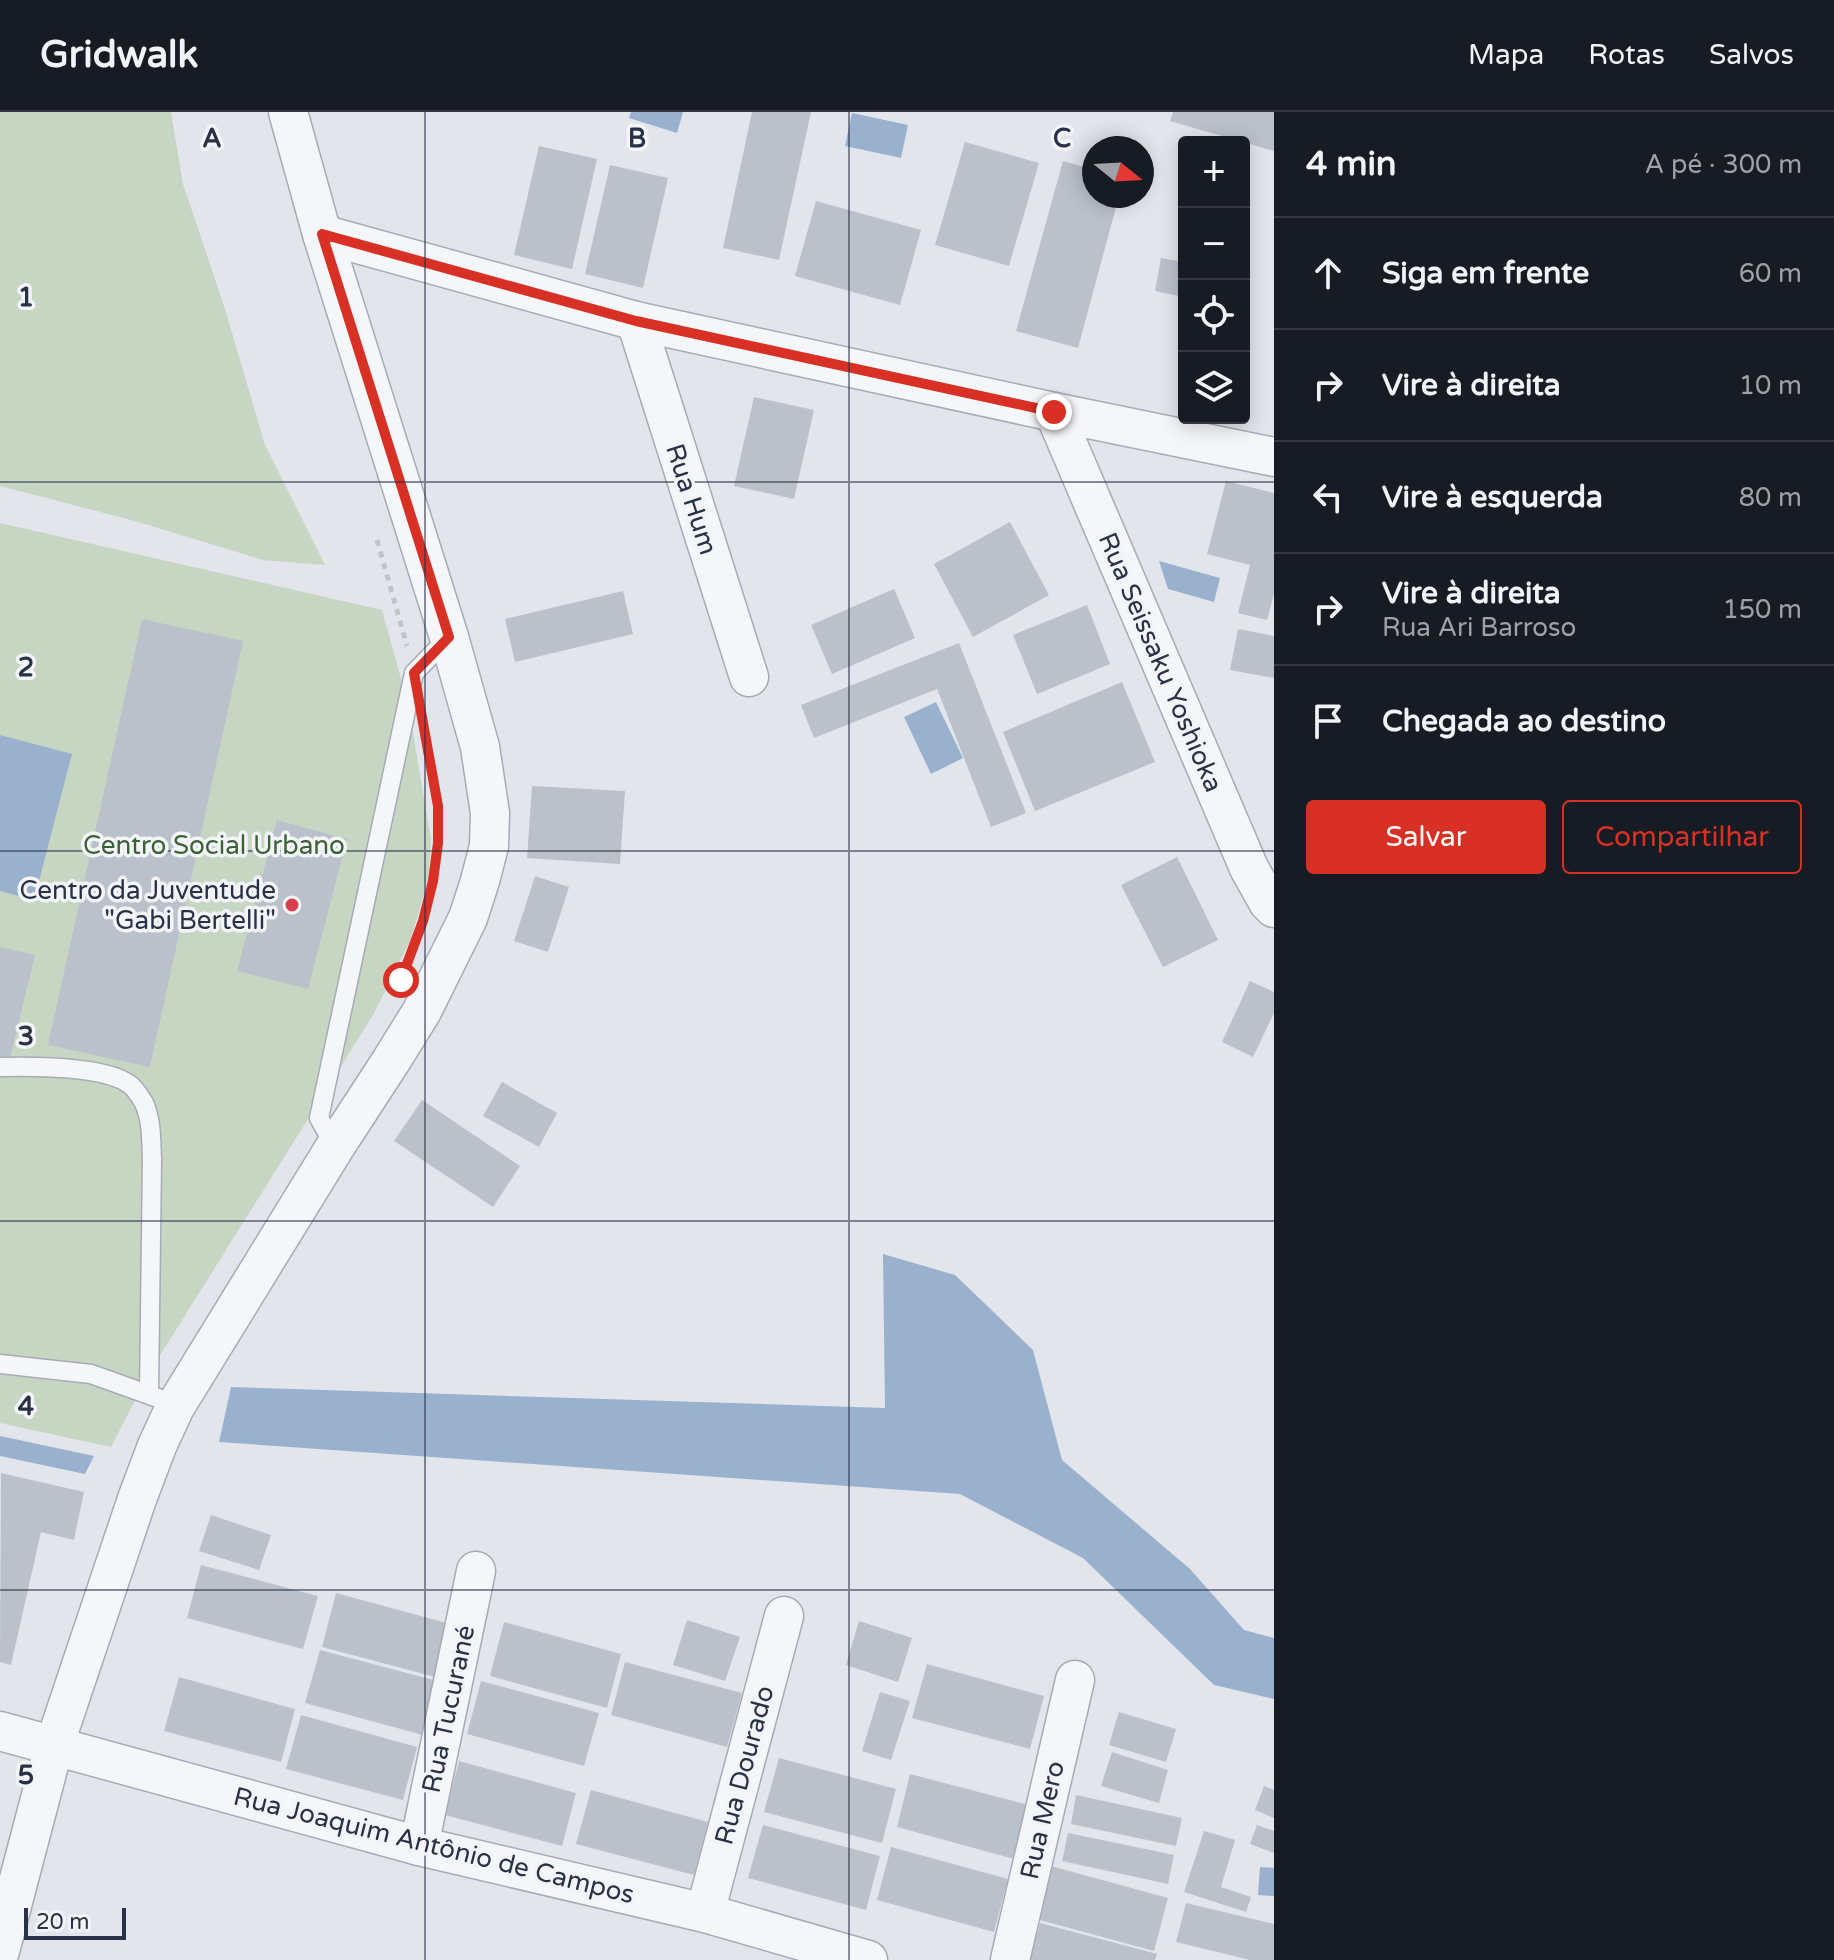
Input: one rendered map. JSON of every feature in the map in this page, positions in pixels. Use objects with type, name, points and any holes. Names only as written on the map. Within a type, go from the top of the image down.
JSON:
[{"type":"street","points":[[0,1951],[54,1746],[157,1446],[162,1400],[335,1147],[422,1011],[468,918],[489,846],[490,813],[480,747],[449,637],[322,234],[288,112]]},
{"type":"street","points":[[322,234],[636,321],[1274,457]]},
{"type":"street","name":"Rua Hum","points":[[636,321],[749,677]]},
{"type":"street","name":"Rua Seissaku Yoshioka","points":[[1054,412],[1249,868],[1274,908]]},
{"type":"street","name":"Rua Tucurané","points":[[419,1846],[476,1571]]},
{"type":"street","name":"Rua Dourado","points":[[705,1913],[784,1616]]},
{"type":"street","name":"Rua Mero","points":[[1010,1960],[1075,1680]]},
{"type":"street","name":"Rua Joaquim Antônio de Campos","points":[[0,1731],[419,1846],[705,1913],[868,1960]]},
{"type":"lane","points":[[335,1147],[319,1118],[414,673],[449,637]]},
{"type":"lane","points":[[0,1067],[41,1067],[103,1074],[130,1084],[144,1103],[151,1127],[162,1400],[91,1374],[0,1364]]},
{"type":"path","points":[[373,527],[414,673]]},
{"type":"path","points":[[417,936],[433,881],[438,843],[438,806],[425,732]]},
{"type":"green space","points":[[0,112],[171,112],[183,184],[225,309],[265,445],[325,565],[263,560],[135,521],[0,486]]},
{"type":"green space","name":"Centro Social Urbano","points":[[0,523],[382,610],[408,704],[431,839],[428,881],[410,941],[373,1015],[149,1373],[111,1447],[0,1423]]},
{"type":"water","points":[[631,112],[683,112],[677,133],[629,118]]},
{"type":"water","points":[[852,113],[908,125],[901,158],[845,146]]},
{"type":"water","points":[[1159,561],[1220,578],[1214,602],[1168,589]]},
{"type":"water","points":[[936,702],[963,758],[931,774],[904,717]]},
{"type":"water","points":[[0,735],[72,754],[34,900],[0,891]]},
{"type":"water","points":[[883,1254],[955,1275],[1033,1350],[1062,1460],[1190,1569],[1244,1630],[1274,1638],[1274,1699],[1214,1685],[1083,1558],[960,1494],[219,1442],[231,1387],[885,1408]]},
{"type":"water","points":[[0,1436],[94,1456],[85,1474],[0,1456]]},
{"type":"water","points":[[1260,1867],[1274,1868],[1274,1896],[1258,1895]]},
{"type":"building","points":[[752,112],[811,112],[779,260],[723,248]]},
{"type":"building","points":[[1173,112],[1274,112],[1274,151],[1250,144],[1250,136],[1222,136],[1170,121]]},
{"type":"building","points":[[965,142],[1039,163],[1009,266],[935,245]]},
{"type":"building","points":[[539,146],[597,159],[572,269],[514,255]]},
{"type":"building","points":[[1063,161],[1082,167],[1082,208],[1116,208],[1078,348],[1016,331]]},
{"type":"building","points":[[610,165],[668,178],[643,288],[585,274]]},
{"type":"building","points":[[816,201],[921,230],[900,305],[795,276]]},
{"type":"building","points":[[1161,258],[1178,261],[1178,296],[1155,291]]},
{"type":"building","points":[[754,397],[814,410],[794,499],[734,486]]},
{"type":"building","points":[[1226,481],[1274,493],[1274,594],[1267,620],[1238,613],[1250,565],[1207,554]]},
{"type":"building","points":[[1010,522],[1049,595],[973,637],[934,564]]},
{"type":"building","points":[[894,589],[915,638],[832,674],[811,625]]},
{"type":"building","points":[[623,591],[633,634],[515,662],[505,619]]},
{"type":"building","points":[[1087,605],[1110,664],[1037,694],[1013,635]]},
{"type":"building","points":[[142,619],[243,641],[150,1067],[48,1045]]},
{"type":"building","points":[[1238,629],[1274,636],[1274,678],[1230,670]]},
{"type":"building","points":[[959,643],[1026,813],[991,827],[937,689],[814,738],[801,705]]},
{"type":"building","points":[[1122,682],[1155,762],[1035,811],[1003,732]]},
{"type":"building","points":[[532,786],[625,791],[620,864],[527,858]]},
{"type":"building","name":"Centro da Juventude \"Gabi Bertelli\"","points":[[277,820],[347,839],[308,989],[237,971]]},
{"type":"building","points":[[1177,857],[1218,940],[1163,967],[1121,885]]},
{"type":"building","points":[[535,876],[569,887],[548,952],[514,941]]},
{"type":"building","points":[[0,947],[35,955],[10,1058],[0,1056]]},
{"type":"building","points":[[1250,981],[1274,992],[1274,1013],[1253,1057],[1222,1042]]},
{"type":"building","points":[[502,1082],[557,1113],[539,1147],[483,1116]]},
{"type":"building","points":[[422,1100],[520,1166],[493,1207],[394,1141]]},
{"type":"building","points":[[1,1473],[84,1492],[74,1540],[41,1532],[11,1665],[0,1662]]},
{"type":"building","points":[[211,1515],[271,1535],[259,1570],[199,1551]]},
{"type":"building","points":[[201,1565],[318,1596],[303,1649],[187,1618]]},
{"type":"building","points":[[336,1593],[454,1625],[439,1678],[322,1647]]},
{"type":"building","points":[[687,1620],[740,1637],[725,1681],[673,1665]]},
{"type":"building","points":[[859,1621],[912,1638],[898,1682],[846,1665]]},
{"type":"building","points":[[504,1622],[621,1654],[607,1708],[490,1676]]},
{"type":"building","points":[[320,1650],[437,1681],[423,1735],[305,1703]]},
{"type":"building","points":[[625,1662],[742,1693],[727,1747],[611,1715]]},
{"type":"building","points":[[927,1664],[1044,1696],[1030,1749],[912,1718]]},
{"type":"building","points":[[179,1677],[295,1709],[281,1762],[164,1731]]},
{"type":"building","points":[[481,1681],[599,1713],[584,1766],[467,1734]]},
{"type":"building","points":[[880,1692],[910,1701],[891,1760],[862,1751]]},
{"type":"building","points":[[1119,1712],[1176,1729],[1166,1762],[1109,1745]]},
{"type":"building","points":[[301,1715],[417,1747],[403,1800],[286,1769]]},
{"type":"building","points":[[1112,1752],[1168,1770],[1159,1803],[1101,1786]]},
{"type":"building","points":[[779,1758],[896,1789],[882,1843],[764,1812]]},
{"type":"building","points":[[459,1761],[576,1793],[562,1846],[445,1815]]},
{"type":"building","points":[[910,1774],[1028,1805],[1014,1859],[897,1827]]},
{"type":"building","points":[[1264,1786],[1274,1790],[1274,1818],[1255,1810]]},
{"type":"building","points":[[591,1790],[708,1822],[694,1875],[576,1844]]},
{"type":"building","points":[[1076,1795],[1182,1818],[1176,1846],[1071,1824]]},
{"type":"building","points":[[763,1825],[880,1856],[866,1910],[748,1878]]},
{"type":"building","points":[[1257,1825],[1274,1831],[1274,1853],[1250,1844]]},
{"type":"building","points":[[1204,1831],[1235,1840],[1221,1887],[1251,1897],[1246,1912],[1184,1892]]},
{"type":"building","points":[[1068,1833],[1174,1855],[1168,1884],[1062,1861]]},
{"type":"building","points":[[891,1847],[1008,1879],[994,1932],[877,1900]]},
{"type":"building","points":[[1051,1866],[1168,1898],[1154,1951],[1036,1919]]},
{"type":"building","points":[[1186,1903],[1274,1924],[1274,1960],[1250,1960],[1176,1942]]},
{"type":"building","points":[[1040,1923],[1157,1954],[1155,1960],[1030,1960]]},
{"type":"place","name":"Centro da Juventude \"Gabi Bertelli\"","points":[[292,905]]},
{"type":"route","points":[[401,980],[423,921],[438,843],[438,806],[414,673],[449,637],[322,234],[636,321],[1054,412]]}]
